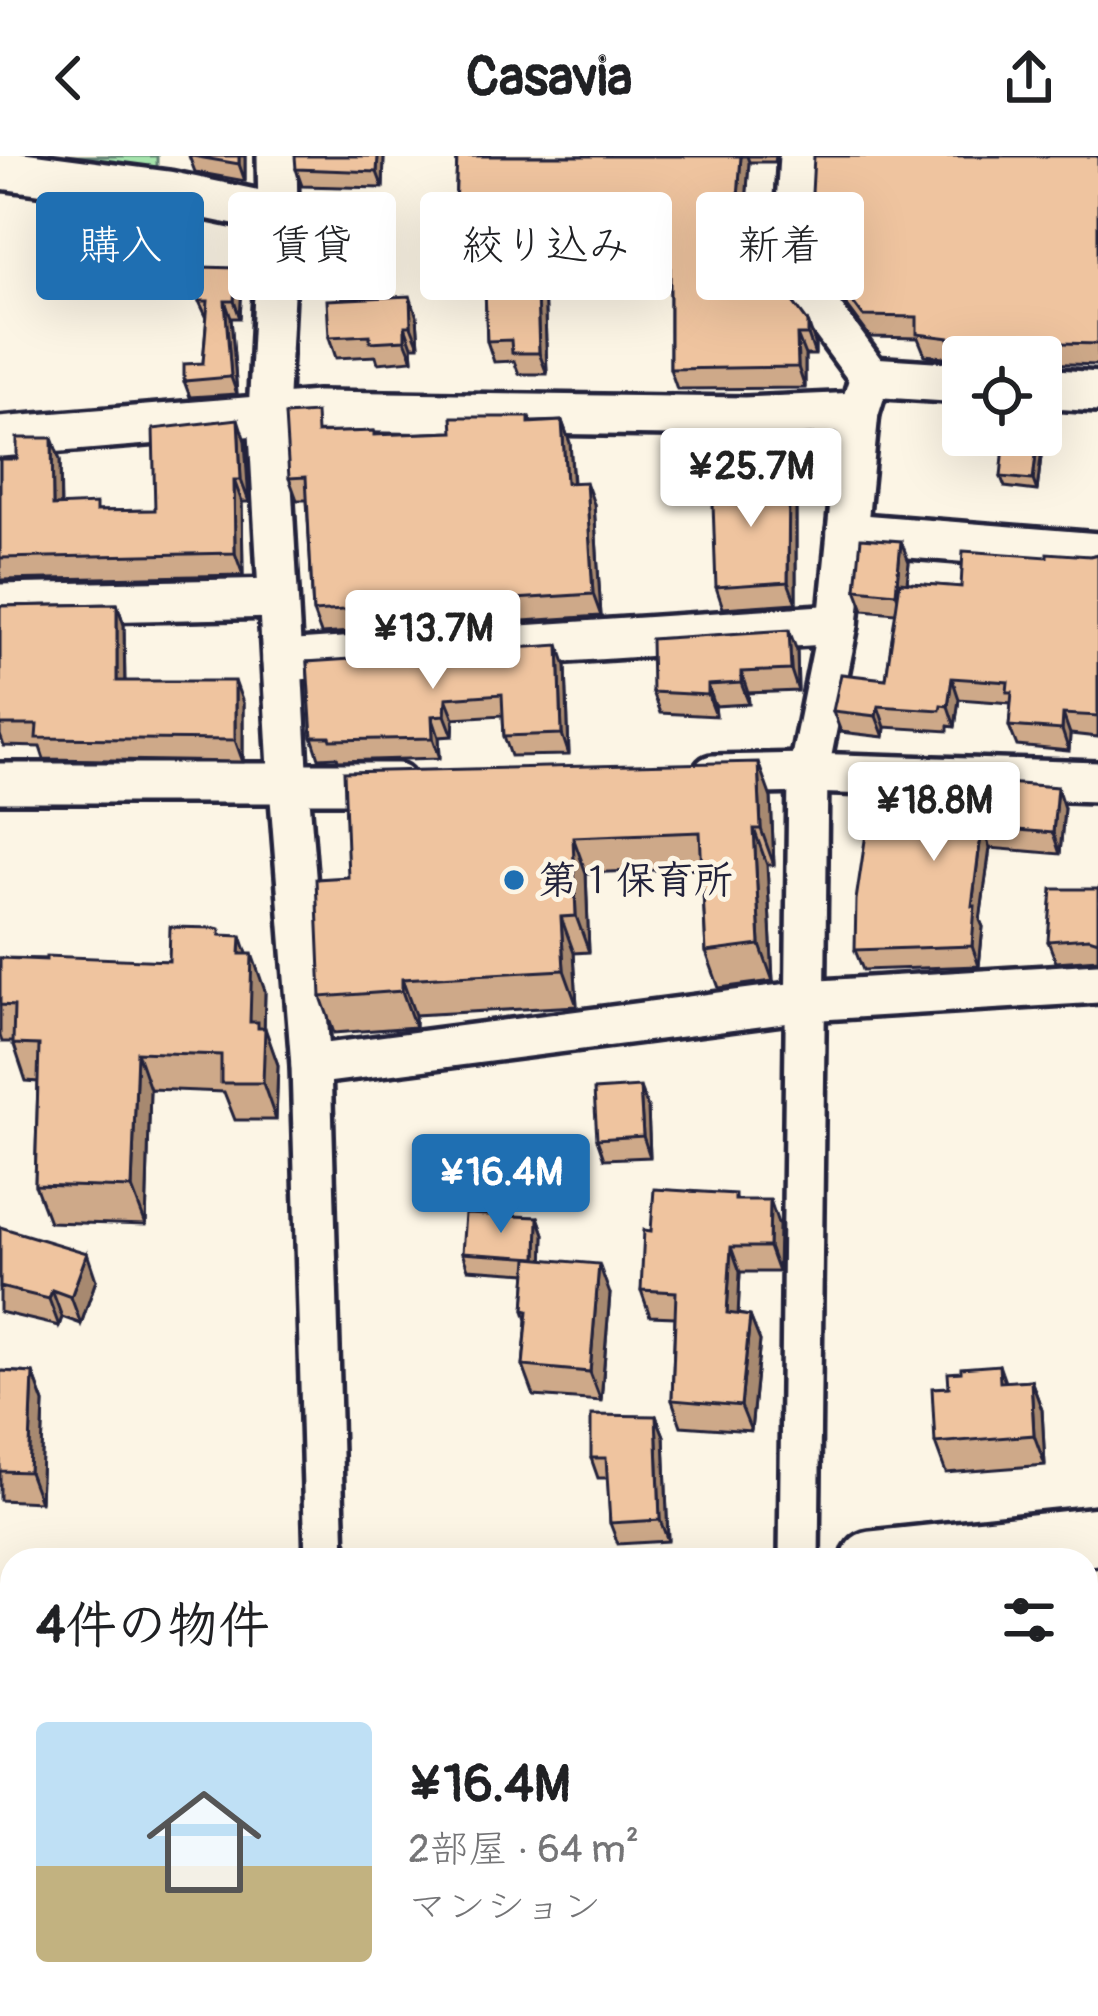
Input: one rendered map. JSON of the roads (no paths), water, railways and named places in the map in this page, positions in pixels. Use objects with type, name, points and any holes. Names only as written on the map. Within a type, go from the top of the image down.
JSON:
[{"type":"highway","points":[[980,1548],[1098,1535]]},
{"type":"street","points":[[277,156],[278,192]]},
{"type":"street","points":[[799,156],[792,271],[865,395],[838,624],[808,773],[799,1548]]},
{"type":"street","points":[[0,169],[168,174],[228,196]]},
{"type":"street","points":[[274,300],[268,415],[311,1065],[325,1548]]},
{"type":"street","points":[[0,437],[318,411],[745,417],[942,386]]},
{"type":"street","points":[[1062,389],[1098,392]]},
{"type":"street","points":[[847,533],[1098,553]]},
{"type":"street","points":[[0,604],[277,598]]},
{"type":"street","points":[[282,661],[838,624]]},
{"type":"street","points":[[667,776],[808,773],[1098,782]]},
{"type":"street","points":[[0,783],[289,786],[430,782]]},
{"type":"street","points":[[311,1065],[805,1001],[1098,983]]},
{"type":"place","name":"第１保育所","points":[[514,880]]}]
